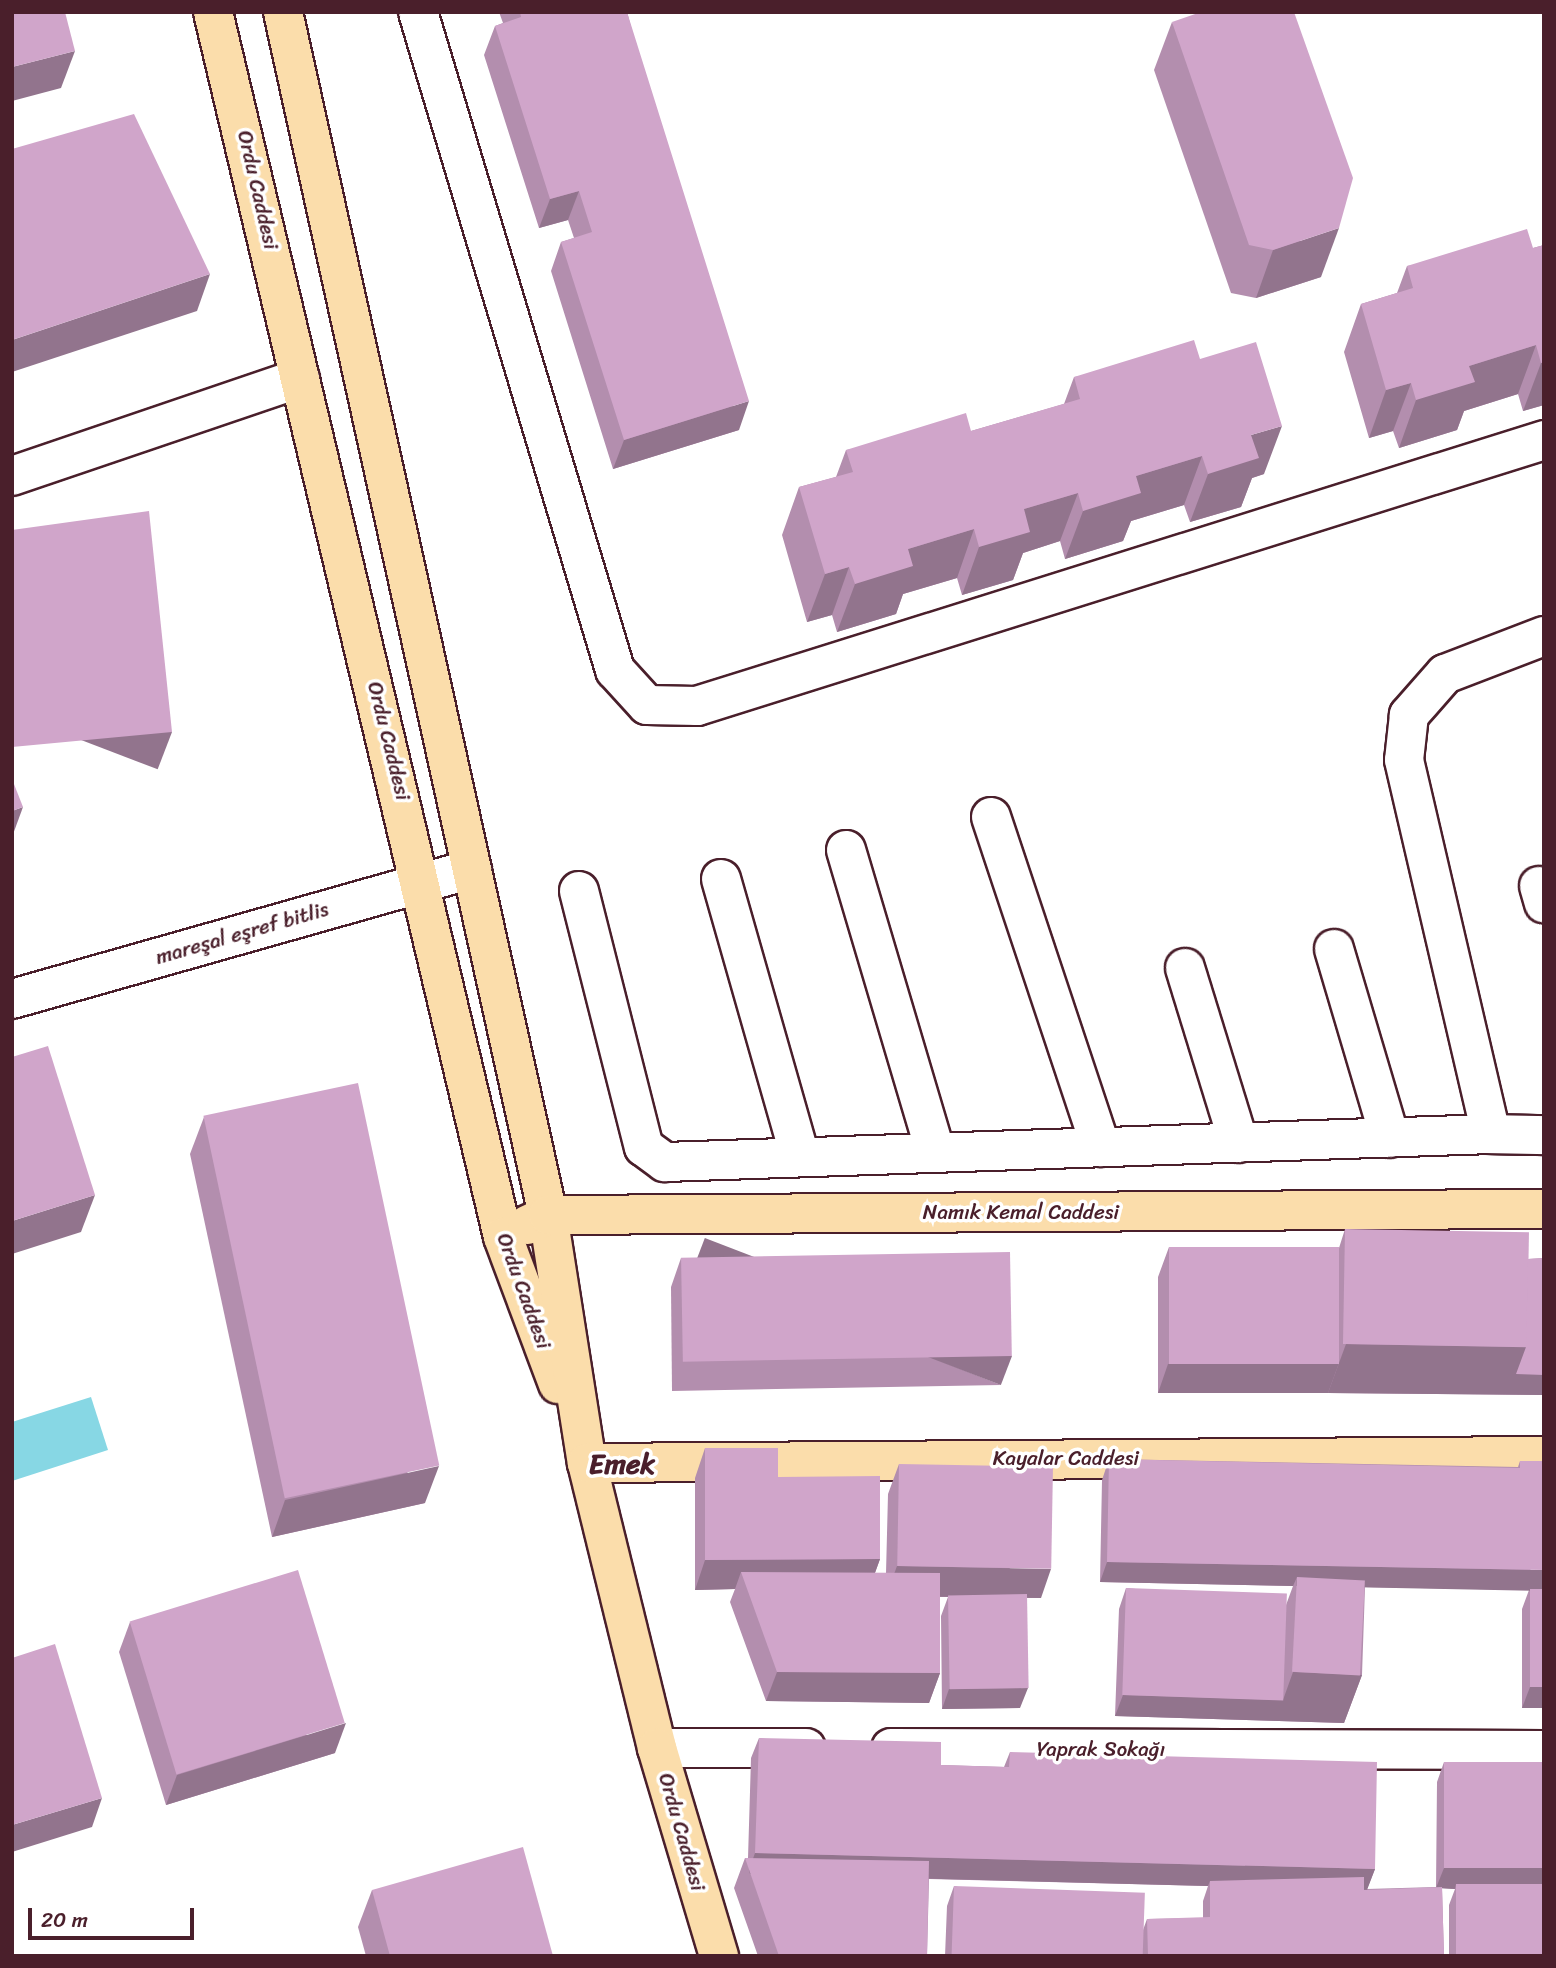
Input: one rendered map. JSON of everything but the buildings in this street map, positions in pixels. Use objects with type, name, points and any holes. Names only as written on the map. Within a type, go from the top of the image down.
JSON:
[{"type":"main road","name":"Ordu Caddesi","points":[[213,12],[423,881],[503,1237],[587,1462]]},
{"type":"main road","name":"Ordu Caddesi","points":[[284,12],[548,1215],[587,1462],[657,1748],[719,1956]]},
{"type":"main road","name":"Namık Kemal Caddesi","points":[[503,1237],[548,1215],[1544,1209]]},
{"type":"main road","name":"Kayalar Caddesi","points":[[587,1462],[1544,1456]]},
{"type":"street","points":[[418,12],[615,670],[647,705],[696,706],[1544,440]]},
{"type":"street","points":[[12,476],[300,378]]},
{"type":"street","points":[[1491,1134],[1404,760],[1409,715],[1445,674],[1544,636]]},
{"type":"street","points":[[991,817],[1101,1147]]},
{"type":"street","points":[[846,850],[936,1153]]},
{"type":"street","name":"mareşal eşref bitlis","points":[[12,999],[472,869]]},
{"type":"street","points":[[721,879],[800,1157]]},
{"type":"street","points":[[579,891],[643,1147],[665,1162],[1491,1134],[1544,1135]]},
{"type":"street","points":[[1334,949],[1390,1138]]},
{"type":"street","points":[[1185,968],[1239,1143]]},
{"type":"street","name":"Yaprak Sokağı","points":[[657,1748],[1544,1750]]},
{"type":"water","points":[[91,1397],[108,1450],[12,1481],[12,1422]]},
{"type":"district","name":"Emek","points":[[622,1464]]}]
